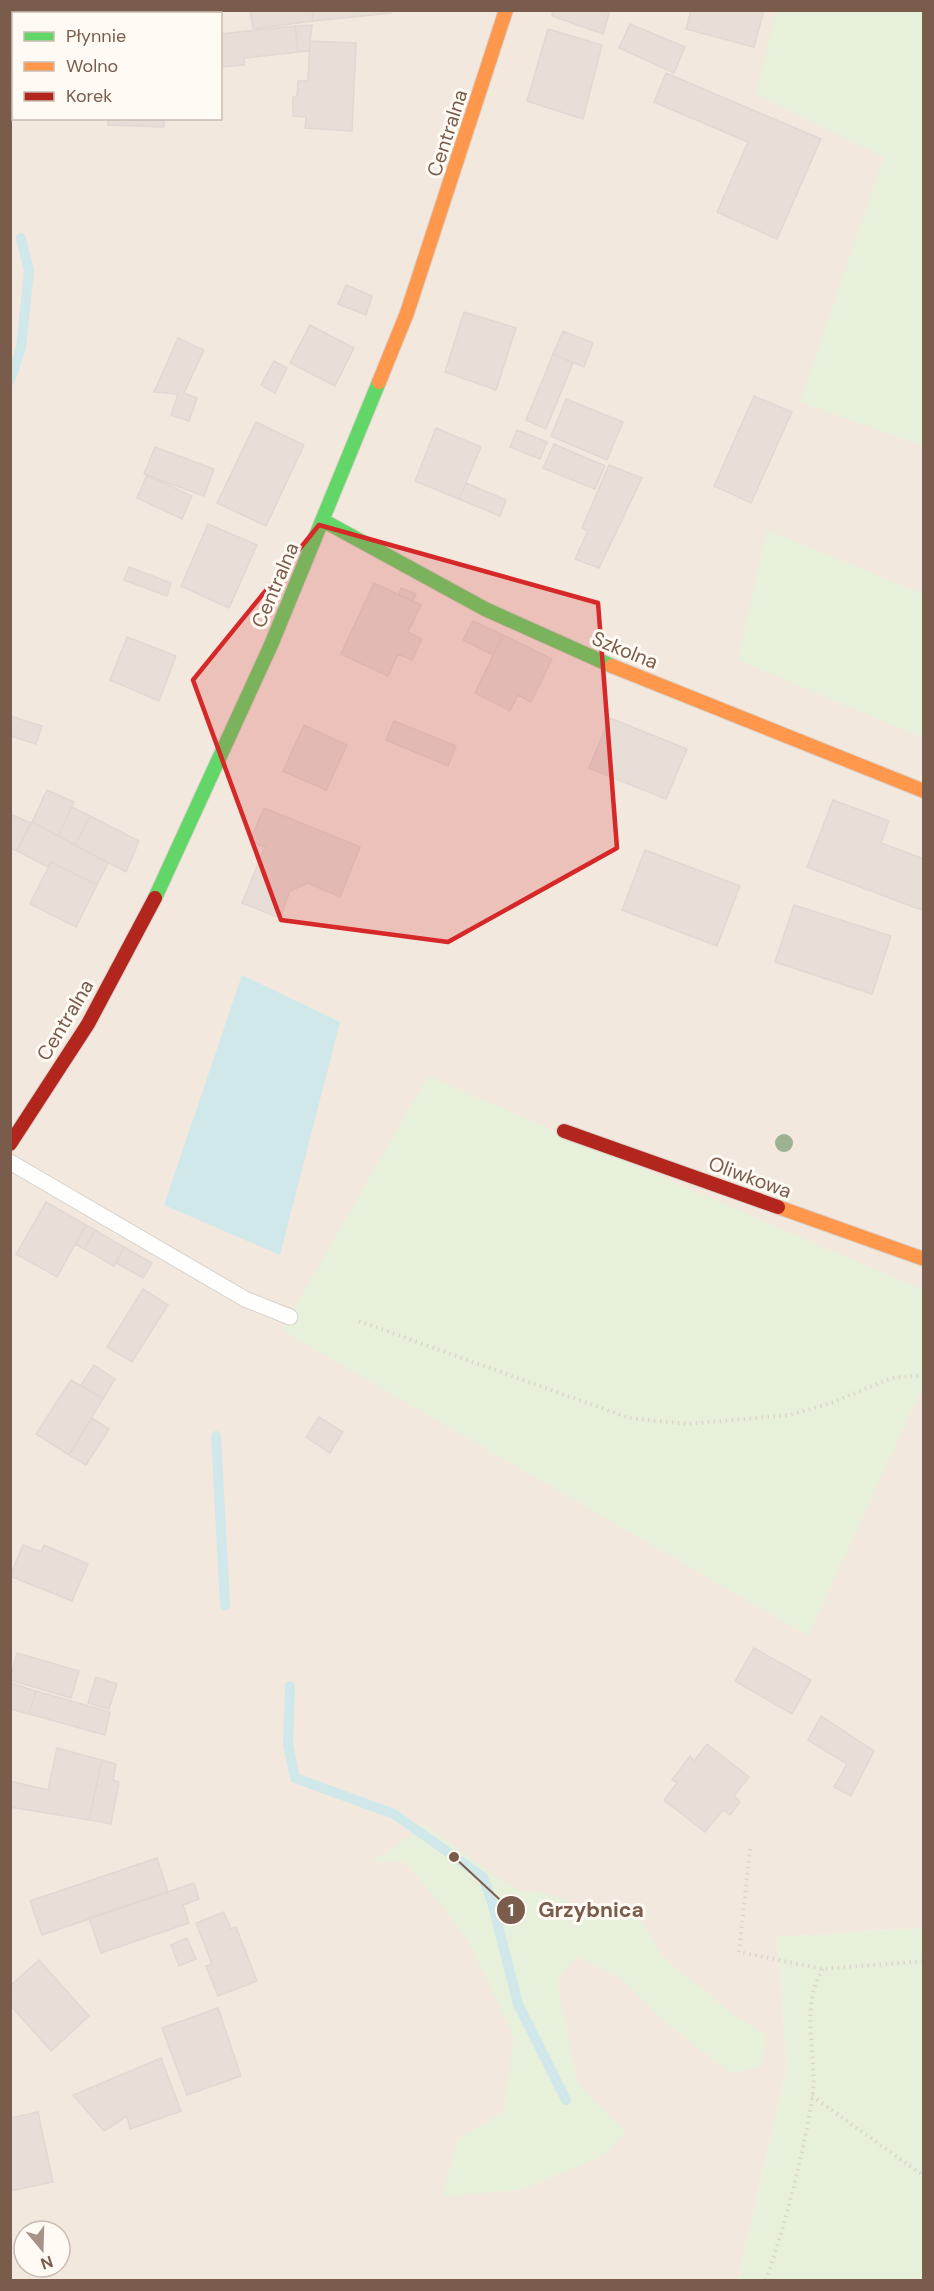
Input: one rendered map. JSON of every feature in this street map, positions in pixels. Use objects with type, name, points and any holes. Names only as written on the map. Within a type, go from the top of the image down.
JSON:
[{"type":"street","name":"Centralna","points":[[10,1144],[88,1024],[164,881],[271,645],[324,521],[407,313],[506,10]]},
{"type":"street","name":"Szkolna","points":[[324,521],[485,609],[578,652],[924,791]]},
{"type":"street","name":"Oliwkowa","points":[[564,1131],[924,1259]]},
{"type":"lane","points":[[10,1162],[245,1299],[290,1317]]},
{"type":"path","points":[[359,1322],[629,1418],[687,1424],[790,1415],[834,1402],[891,1378],[924,1375]]},
{"type":"path","points":[[750,1849],[739,1952],[823,1969],[924,1961]]},
{"type":"path","points":[[766,2280],[799,2164],[812,2096],[812,1992],[823,1969]]},
{"type":"path","points":[[812,2096],[924,2175]]},
{"type":"highlighted area","points":[[319,525],[598,603],[617,848],[448,942],[281,920],[193,680]]},
{"type":"shaded area","points":[[11,11],[923,11],[923,1928],[778,1937],[787,2068],[738,2280],[11,2280]]},
{"type":"green space","points":[[776,11],[923,11],[923,446],[800,402],[884,157],[756,94]]},
{"type":"green space","points":[[767,530],[923,594],[923,738],[738,660]]},
{"type":"green space","points":[[428,1076],[923,1290],[923,1386],[808,1636],[282,1330]]},
{"type":"green space","points":[[426,1825],[502,1881],[523,1892],[542,1892],[581,1905],[635,1911],[663,1958],[737,2017],[766,2035],[762,2066],[730,2073],[663,2020],[619,1977],[577,1957],[557,1980],[578,2084],[626,2132],[605,2155],[523,2189],[442,2197],[458,2139],[504,2111],[514,2037],[470,1944],[444,1908],[404,1861],[373,1861]]},
{"type":"green space","points":[[923,1928],[923,2280],[738,2280],[787,2068],[778,1937]]},
{"type":"water","points":[[242,975],[340,1022],[280,1255],[164,1205]]},
{"type":"building","points":[[93,10],[165,10],[165,12],[93,12]]},
{"type":"building","points":[[250,10],[312,10],[313,21],[253,29]]},
{"type":"building","points":[[312,10],[391,10],[391,13],[313,21]]},
{"type":"building","points":[[553,10],[610,10],[603,34],[552,16]]},
{"type":"building","points":[[691,10],[764,10],[754,47],[686,29]]},
{"type":"building","points":[[630,24],[685,47],[674,73],[619,48]]},
{"type":"building","points":[[312,25],[309,51],[298,52],[295,26]]},
{"type":"building","points":[[295,26],[298,52],[244,58],[244,65],[222,67],[222,34]]},
{"type":"building","points":[[548,29],[602,45],[583,119],[527,101]]},
{"type":"building","points":[[310,41],[356,43],[352,131],[305,128],[306,117],[293,116],[293,97],[297,96],[298,81],[308,81]]},
{"type":"building","points":[[666,73],[821,139],[777,239],[717,212],[748,142],[654,102]]},
{"type":"building","points":[[108,120],[164,120],[164,127],[108,125]]},
{"type":"building","points":[[346,285],[372,296],[366,315],[338,304]]},
{"type":"building","points":[[464,312],[516,328],[496,390],[445,372]]},
{"type":"building","points":[[310,325],[354,348],[335,386],[290,363]]},
{"type":"building","points":[[563,331],[593,343],[584,367],[553,354]]},
{"type":"building","points":[[178,338],[204,350],[184,393],[197,398],[189,421],[171,415],[178,394],[154,392]]},
{"type":"building","points":[[553,354],[573,363],[546,429],[526,420]]},
{"type":"building","points":[[274,361],[287,368],[275,393],[261,385]]},
{"type":"building","points":[[754,396],[792,412],[751,503],[714,486]]},
{"type":"building","points":[[566,399],[623,422],[607,460],[551,436]]},
{"type":"building","points":[[256,422],[304,445],[266,526],[217,503]]},
{"type":"building","points":[[436,428],[481,447],[459,499],[415,481]]},
{"type":"building","points":[[517,430],[547,442],[540,459],[510,447]]},
{"type":"building","points":[[554,444],[605,466],[595,489],[543,468]]},
{"type":"building","points":[[155,447],[214,469],[204,496],[144,474]]},
{"type":"building","points":[[609,465],[642,478],[599,568],[575,559],[588,531],[582,528]]},
{"type":"building","points":[[147,475],[192,496],[182,519],[137,498]]},
{"type":"building","points":[[466,483],[506,500],[500,516],[459,499]]},
{"type":"building","points":[[208,524],[257,545],[229,608],[181,586]]},
{"type":"building","points":[[129,567],[171,583],[167,596],[124,580]]},
{"type":"building","points":[[374,583],[421,605],[408,632],[422,639],[412,660],[398,654],[388,676],[341,654]]},
{"type":"building","points":[[401,588],[416,594],[413,601],[399,595]]},
{"type":"building","points":[[473,621],[503,635],[493,655],[463,640]]},
{"type":"building","points":[[503,635],[552,659],[531,702],[518,695],[510,711],[475,693]]},
{"type":"building","points":[[127,637],[176,656],[159,701],[110,680]]},
{"type":"building","points":[[10,716],[42,726],[36,744],[10,736]]},
{"type":"building","points":[[610,718],[687,749],[666,799],[589,768]]},
{"type":"building","points":[[394,721],[456,746],[448,766],[386,740]]},
{"type":"building","points":[[304,725],[347,745],[326,790],[283,771]]},
{"type":"building","points":[[47,790],[74,802],[58,836],[32,822]]},
{"type":"building","points":[[833,800],[889,821],[881,843],[924,859],[924,911],[807,867]]},
{"type":"building","points":[[72,807],[90,816],[75,845],[58,836]]},
{"type":"building","points":[[264,808],[360,847],[340,897],[308,883],[290,891],[280,918],[242,903],[265,847],[250,841]]},
{"type":"building","points":[[10,814],[31,823],[17,851],[10,848]]},
{"type":"building","points":[[90,816],[139,841],[126,872],[75,845]]},
{"type":"building","points":[[32,822],[108,863],[97,885],[51,862],[48,867],[17,851]]},
{"type":"building","points":[[645,850],[740,886],[717,946],[622,910]]},
{"type":"building","points":[[51,862],[97,885],[76,927],[30,904]]},
{"type":"building","points":[[794,905],[891,936],[872,994],[775,962]]},
{"type":"building","points":[[46,1202],[86,1225],[57,1277],[16,1254]]},
{"type":"building","points":[[86,1225],[95,1230],[84,1249],[75,1244]]},
{"type":"building","points":[[95,1230],[124,1247],[114,1266],[84,1249]]},
{"type":"building","points":[[124,1247],[152,1263],[143,1278],[116,1263]]},
{"type":"building","points":[[143,1289],[168,1305],[132,1362],[107,1347]]},
{"type":"building","points":[[94,1365],[115,1379],[103,1399],[81,1385]]},
{"type":"building","points":[[71,1380],[103,1399],[69,1455],[36,1434]]},
{"type":"building","points":[[319,1417],[343,1432],[330,1453],[306,1437]]},
{"type":"building","points":[[92,1418],[109,1429],[86,1465],[69,1455]]},
{"type":"building","points":[[23,1545],[41,1552],[44,1545],[88,1564],[72,1601],[10,1576]]},
{"type":"building","points":[[754,1648],[811,1680],[792,1714],[735,1681]]},
{"type":"building","points":[[17,1653],[79,1671],[71,1698],[10,1680]]},
{"type":"building","points":[[96,1677],[117,1684],[109,1709],[88,1703]]},
{"type":"building","points":[[10,1683],[36,1691],[29,1714],[10,1709]]},
{"type":"building","points":[[36,1691],[110,1712],[105,1735],[29,1714]]},
{"type":"building","points":[[821,1716],[874,1751],[851,1796],[834,1787],[847,1764],[808,1740]]},
{"type":"building","points":[[707,1744],[749,1777],[734,1796],[740,1802],[730,1815],[723,1810],[705,1832],[664,1800],[677,1783],[672,1780],[690,1756],[694,1761]]},
{"type":"building","points":[[57,1748],[102,1760],[89,1820],[10,1807],[10,1781],[48,1790]]},
{"type":"building","points":[[102,1760],[116,1764],[113,1780],[119,1782],[111,1824],[89,1820]]},
{"type":"building","points":[[157,1858],[168,1892],[42,1935],[30,1901]]},
{"type":"building","points":[[194,1883],[199,1899],[183,1905],[189,1923],[101,1953],[89,1918]]},
{"type":"building","points":[[224,1912],[231,1929],[236,1927],[257,1981],[218,1996],[206,1966],[212,1964],[196,1923]]},
{"type":"building","points":[[187,1938],[196,1959],[179,1966],[171,1945]]},
{"type":"building","points":[[39,1960],[89,2016],[51,2051],[10,2005],[10,1986]]},
{"type":"building","points":[[218,2008],[241,2076],[187,2095],[162,2028]]},
{"type":"building","points":[[161,2058],[181,2111],[130,2129],[127,2116],[104,2131],[73,2095]]},
{"type":"building","points":[[38,2112],[53,2182],[10,2191],[10,2118]]},
{"type":"waterway","points":[[10,381],[21,347],[29,271],[21,238]]},
{"type":"waterway","points":[[216,1436],[225,1605]]},
{"type":"waterway","points":[[290,1686],[288,1744],[295,1778],[394,1814],[483,1877],[492,1902],[518,2004],[566,2100]]},
{"type":"traffic: fast","points":[[155,898],[271,645],[379,382]]},
{"type":"traffic: fast","points":[[324,521],[485,609],[612,666]]},
{"type":"traffic: slow","points":[[379,382],[407,313],[506,10]]},
{"type":"traffic: slow","points":[[612,666],[924,791]]},
{"type":"traffic: slow","points":[[778,1207],[924,1259]]},
{"type":"traffic: jam","points":[[10,1144],[88,1024],[155,898]]},
{"type":"traffic: jam","points":[[564,1131],[778,1207]]},
{"type":"place","name":"Grzybnica","points":[[454,1857]]}]
